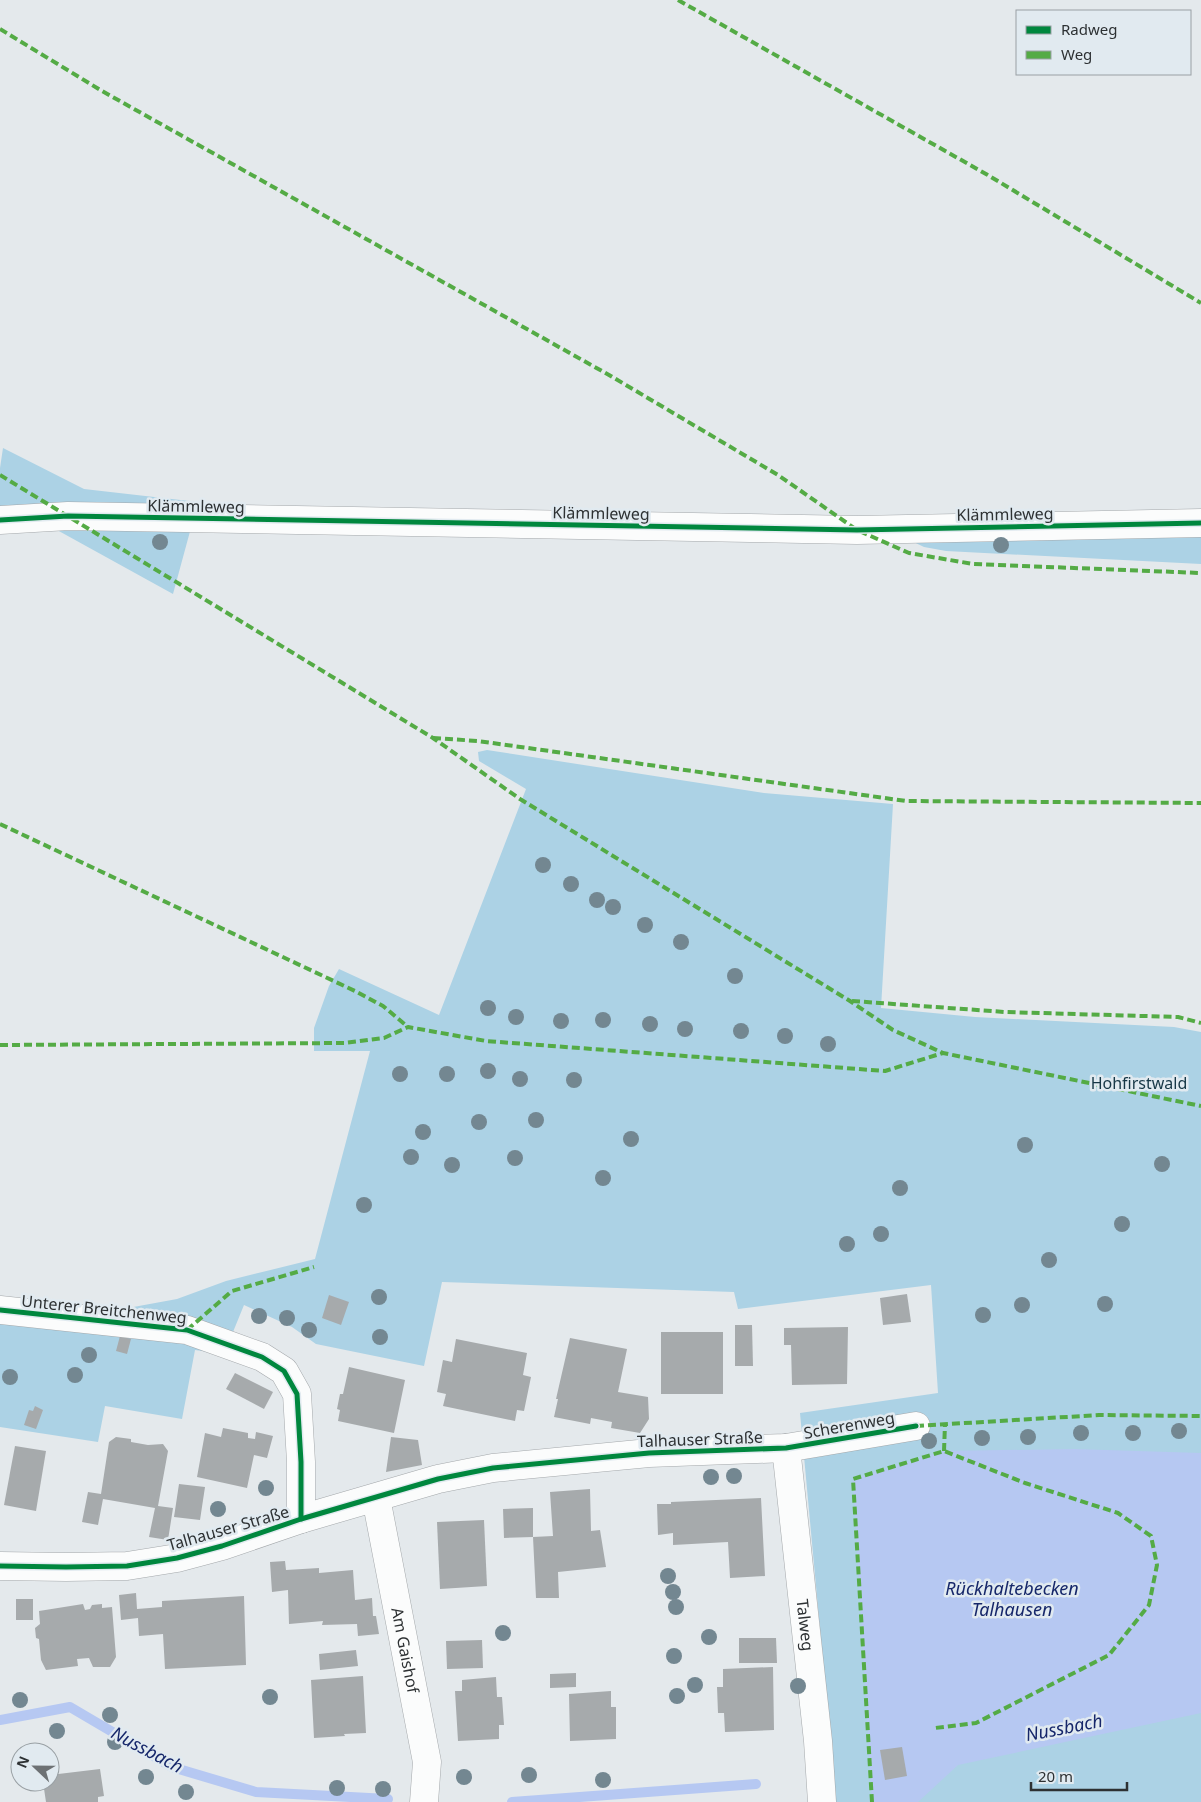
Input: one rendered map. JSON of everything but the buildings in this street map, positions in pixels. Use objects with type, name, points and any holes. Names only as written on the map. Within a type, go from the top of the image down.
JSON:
[{"type":"street","name":"Klämmleweg","points":[[0,520],[68,516],[857,530],[1201,522]]},
{"type":"street","name":"Unterer Breitchenweg","points":[[0,1310],[187,1330],[262,1357],[284,1371],[297,1394],[301,1462],[301,1519]]},
{"type":"street","name":"Scherenweg","points":[[786,1448],[916,1426]]},
{"type":"street","name":"Talhauser Straße","points":[[0,1566],[127,1566],[177,1558],[222,1546],[301,1519],[438,1479],[493,1468],[649,1453],[786,1448]]},
{"type":"street","name":"Talweg","points":[[786,1448],[818,1741],[822,1802]]},
{"type":"street","name":"Am Gaishof","points":[[376,1498],[427,1762],[424,1802]]},
{"type":"green space","points":[[3,448],[84,489],[198,502],[173,594],[57,530],[0,527],[0,468]]},
{"type":"green space","points":[[1201,526],[1201,564],[946,551],[924,547],[899,535]]},
{"type":"green space","name":"Hohfirstwald","points":[[487,750],[764,793],[893,804],[881,1008],[975,1017],[1174,1027],[1201,1032],[1201,1802],[836,1802],[800,1413],[938,1393],[931,1285],[738,1309],[734,1292],[442,1282],[424,1366],[316,1344],[292,1327],[244,1305],[224,1354],[195,1350],[182,1419],[105,1406],[98,1442],[0,1427],[0,1297],[117,1310],[177,1299],[226,1281],[315,1259],[370,1051],[314,1051],[314,1028],[329,986],[339,969],[439,1015],[526,789],[479,761],[478,752]]},
{"type":"water","name":"Rückhaltebecken Talhausen","points":[[1074,1449],[1201,1453],[1201,1713],[958,1765],[918,1802],[872,1802],[853,1479],[944,1451]]},
{"type":"waterway","name":"Nussbach","points":[[0,1720],[70,1707],[172,1767],[256,1792],[388,1799]]},
{"type":"waterway","name":"Nussbach","points":[[512,1802],[756,1784]]},
{"type":"marked path","points":[[678,0],[986,174],[1201,303]]},
{"type":"marked path","points":[[0,29],[102,91],[609,375],[778,475],[857,530],[909,553],[973,564],[1201,573]]},
{"type":"marked path","points":[[0,475],[433,738],[520,799],[850,1001],[893,1030],[943,1053],[1201,1106]]},
{"type":"marked path","points":[[433,738],[478,741],[906,801],[1201,803]]},
{"type":"marked path","points":[[0,824],[355,991],[383,1006],[408,1027]]},
{"type":"marked path","points":[[852,1001],[1005,1012],[1178,1017],[1201,1023]]},
{"type":"marked path","points":[[0,1045],[344,1043],[384,1038],[408,1027],[486,1041],[885,1071],[943,1053]]},
{"type":"marked path","points":[[187,1330],[232,1291],[314,1267]]},
{"type":"marked path","points":[[916,1426],[1099,1415],[1201,1416]]},
{"type":"marked path","points":[[944,1451],[945,1424]]},
{"type":"marked path","points":[[872,1802],[853,1479],[944,1451],[1025,1483],[1118,1513],[1151,1536],[1157,1565],[1149,1605],[1109,1655],[976,1723],[935,1728]]},
{"type":"cycle path","points":[[0,520],[68,516],[857,530],[1201,523]]},
{"type":"cycle path","points":[[0,1310],[187,1330],[262,1357],[284,1371],[297,1394],[301,1462],[301,1519]]},
{"type":"cycle path","points":[[0,1566],[127,1566],[177,1558],[222,1546],[301,1519],[438,1479],[493,1468],[649,1453],[786,1448],[916,1426]]}]
